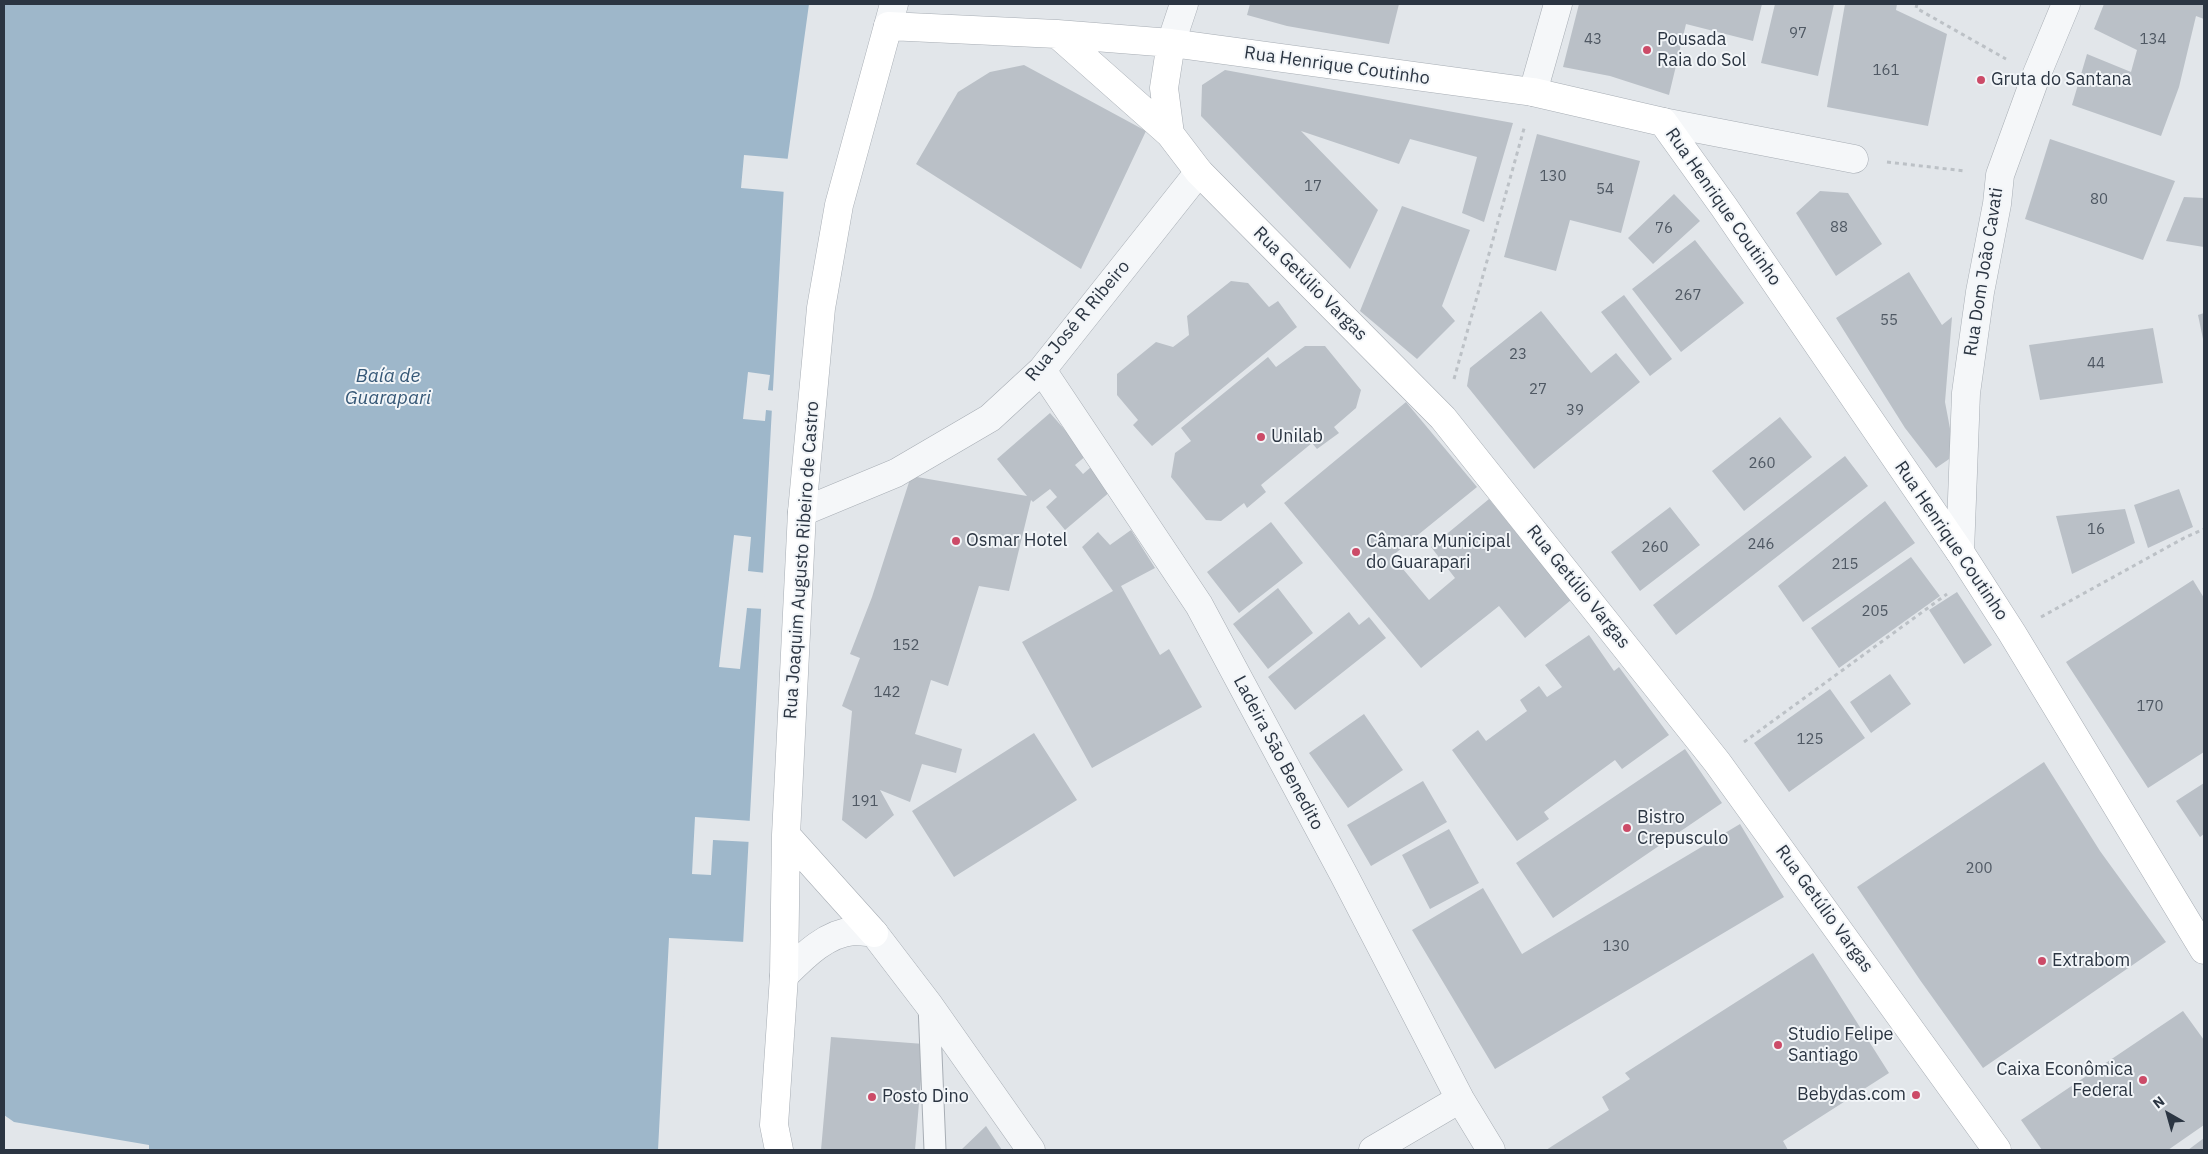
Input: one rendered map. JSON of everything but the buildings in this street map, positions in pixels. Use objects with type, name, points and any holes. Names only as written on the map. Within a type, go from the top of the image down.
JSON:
[{"type":"street","points":[[1171,43],[1184,4]]},
{"type":"street","points":[[1533,92],[1558,4]]},
{"type":"street","name":"Rua Dom João Cavati","points":[[1967,563],[1966,392],[1980,292],[1997,204],[2000,175],[2036,76],[2066,4]]},
{"type":"street","name":"Rua Henrique Coutinho","points":[[891,15],[1057,34],[1171,43],[1533,92],[1663,122],[1724,207],[1967,563],[2012,633],[2204,950]]},
{"type":"street","name":"Rua Joaquim Augusto Ribeiro de Castro","points":[[765,1150],[777,1137],[784,976],[786,835],[802,512],[821,308],[839,205],[891,15]]},
{"type":"street","points":[[1057,34],[1170,134]]},
{"type":"street","name":"Rua Getúlio Vargas","points":[[1171,43],[1164,88],[1170,134],[1199,172],[1443,418],[1718,762],[1998,1150]]},
{"type":"street","points":[[1663,122],[1854,159]]},
{"type":"street","name":"Rua José R Ribeiro","points":[[802,512],[896,473],[990,418],[1042,370],[1199,172]]},
{"type":"street","name":"Ladeira São Benedito","points":[[1042,370],[1199,605],[1344,875],[1460,1099],[1491,1150]]},
{"type":"street","points":[[786,835],[874,933],[929,1005],[1031,1150]]},
{"type":"street","points":[[784,976],[802,958],[834,936],[854,931],[874,933]]},
{"type":"street","points":[[1373,1150],[1460,1099]]},
{"type":"lane","points":[[929,1005],[934,1150]]},
{"type":"path","points":[[1917,4],[1916,8],[2036,76]]},
{"type":"path","points":[[1443,418],[1533,92]]},
{"type":"path","points":[[1854,159],[2000,175]]},
{"type":"path","points":[[2012,633],[2184,538],[2204,529]]},
{"type":"path","points":[[1718,762],[1967,563]]},
{"type":"water","name":"Baía de Guarapari","points":[[4,4],[809,4],[784,185],[742,963],[683,961],[676,1150],[149,1150],[149,1145],[14,1122],[4,1115]]},
{"type":"pier","points":[[744,155],[790,159],[786,192],[741,188]]},
{"type":"pier","points":[[748,372],[770,375],[768,390],[775,391],[774,411],[766,410],[765,421],[743,419]]},
{"type":"pier","points":[[734,535],[751,537],[748,571],[766,573],[764,609],[747,608],[740,669],[719,667]]},
{"type":"pier","points":[[695,817],[752,821],[751,842],[713,840],[711,875],[692,874]]},
{"type":"pier","points":[[669,938],[746,942],[743,966],[685,964],[679,1150],[658,1150]]},
{"type":"place","name":"Pousada Raia do Sol","points":[[1647,50]]},
{"type":"place","name":"Gruta do Santana","points":[[1981,80]]},
{"type":"place","name":"Unilab","points":[[1261,437]]},
{"type":"place","name":"Osmar Hotel","points":[[956,541]]},
{"type":"place","name":"Câmara Municipal do Guarapari","points":[[1356,552]]},
{"type":"place","name":"Bistro Crepusculo","points":[[1627,828]]},
{"type":"place","name":"Extrabom","points":[[2042,961]]},
{"type":"place","name":"Studio Felipe Santiago","points":[[1778,1045]]},
{"type":"place","name":"Caixa Econômica Federal","points":[[2143,1080]]},
{"type":"place","name":"Bebydas.com","points":[[1916,1095]]},
{"type":"place","name":"Posto Dino","points":[[872,1097]]}]
